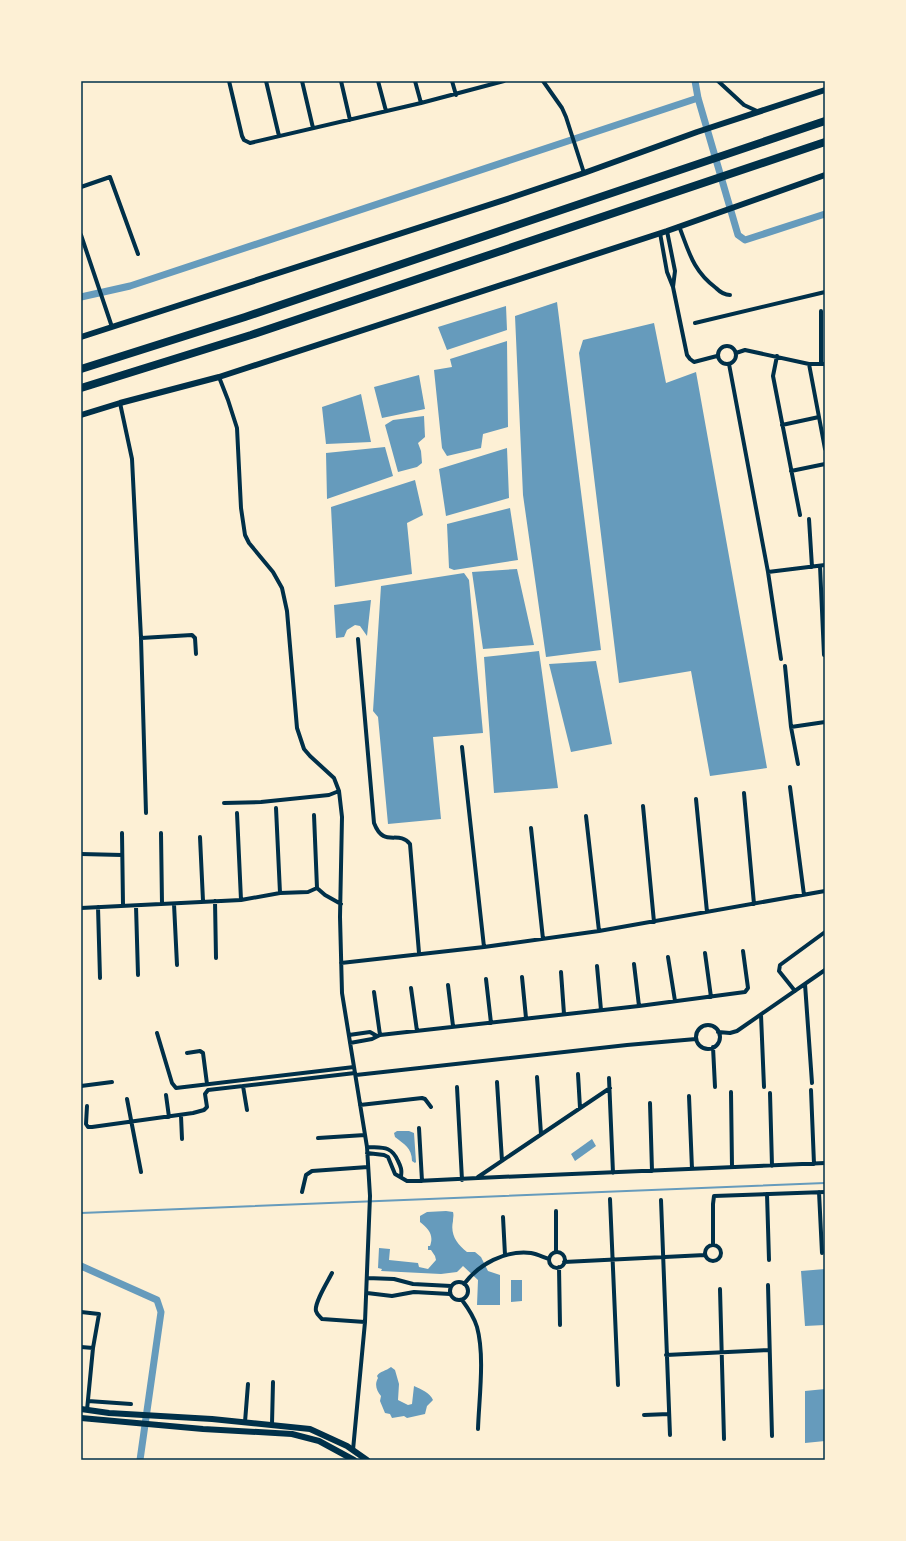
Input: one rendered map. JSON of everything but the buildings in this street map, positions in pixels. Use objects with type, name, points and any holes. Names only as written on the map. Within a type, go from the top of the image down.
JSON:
[{"type":"highway","points":[[81,368],[245,317],[825,121]]},
{"type":"highway","points":[[81,388],[251,335],[825,142]]},
{"type":"main road","points":[[81,337],[584,173],[757,111],[825,90]]},
{"type":"main road","points":[[81,415],[120,403],[219,378],[717,214],[825,176]]},
{"type":"main road","points":[[84,1410],[272,1424],[310,1429],[330,1437],[367,1460]]},
{"type":"main road","points":[[81,1418],[203,1429],[292,1434],[319,1441],[353,1459],[353,1450]]},
{"type":"street","points":[[229,81],[242,136],[244,140],[250,143],[420,104],[456,95],[490,83],[504,81]]},
{"type":"street","points":[[266,81],[279,136]]},
{"type":"street","points":[[302,81],[313,128]]},
{"type":"street","points":[[341,81],[350,120]]},
{"type":"street","points":[[378,81],[386,111]]},
{"type":"street","points":[[415,81],[420,104]]},
{"type":"street","points":[[452,81],[456,95]]},
{"type":"street","points":[[543,81],[562,108],[577,148],[584,173]]},
{"type":"street","points":[[718,81],[744,105],[757,111]]},
{"type":"street","points":[[81,187],[110,177],[138,254]]},
{"type":"street","points":[[680,226],[698,271],[708,282],[726,295],[730,295]]},
{"type":"street","points":[[667,230],[675,271],[673,287]]},
{"type":"street","points":[[660,233],[667,272],[673,287],[685,349],[690,359],[694,362],[718,356]]},
{"type":"street","points":[[81,235],[112,327]]},
{"type":"street","points":[[695,323],[825,292]]},
{"type":"street","points":[[736,353],[745,350],[809,364],[823,364],[821,311]]},
{"type":"street","points":[[726,345],[731,346],[736,353],[736,358],[729,364],[721,362],[718,356],[719,350],[726,345]]},
{"type":"street","points":[[777,356],[773,376],[800,514]]},
{"type":"street","points":[[729,364],[768,572],[780,659]]},
{"type":"street","points":[[809,364],[825,449]]},
{"type":"street","points":[[219,378],[228,400],[236,428],[241,508],[246,535],[249,543],[273,572],[282,588],[287,610],[297,728],[304,749],[334,778],[339,791],[342,817],[342,993],[367,1147],[370,1196],[367,1293],[353,1450]]},
{"type":"street","points":[[120,403],[132,459],[141,638],[146,813]]},
{"type":"street","points":[[782,425],[825,419]]},
{"type":"street","points":[[791,471],[825,464]]},
{"type":"street","points":[[809,519],[812,567]]},
{"type":"street","points":[[768,572],[823,566],[824,655]]},
{"type":"street","points":[[141,638],[192,635],[195,638],[196,654]]},
{"type":"street","points":[[358,638],[374,823],[376,830],[382,836],[402,838],[410,844],[419,953]]},
{"type":"street","points":[[785,666],[791,727],[798,764]]},
{"type":"street","points":[[791,727],[825,722]]},
{"type":"street","points":[[462,747],[484,947]]},
{"type":"street","points":[[790,787],[804,895]]},
{"type":"street","points":[[224,803],[261,802],[329,795],[339,791]]},
{"type":"street","points":[[744,793],[754,904]]},
{"type":"street","points":[[696,799],[707,912]]},
{"type":"street","points":[[643,806],[654,922]]},
{"type":"street","points":[[276,808],[280,893]]},
{"type":"street","points":[[237,814],[241,900]]},
{"type":"street","points":[[314,815],[317,888],[325,895],[341,904]]},
{"type":"street","points":[[586,816],[599,931]]},
{"type":"street","points":[[531,828],[543,939]]},
{"type":"street","points":[[122,833],[123,905]]},
{"type":"street","points":[[161,833],[162,904]]},
{"type":"street","points":[[200,837],[203,901]]},
{"type":"street","points":[[81,854],[122,855]]},
{"type":"street","points":[[81,908],[98,906],[174,904],[215,900],[241,900],[280,893],[308,892],[317,888]]},
{"type":"street","points":[[341,962],[484,947],[599,931],[825,892]]},
{"type":"street","points":[[215,900],[216,958]]},
{"type":"street","points":[[174,904],[177,965]]},
{"type":"street","points":[[98,906],[100,978]]},
{"type":"street","points":[[136,906],[138,975]]},
{"type":"street","points":[[795,991],[779,972],[780,965],[825,932]]},
{"type":"street","points":[[349,1035],[370,1032],[378,1035],[417,1031],[675,1002],[740,993],[747,990],[743,951]]},
{"type":"street","points":[[705,953],[711,997]]},
{"type":"street","points":[[668,957],[675,1002]]},
{"type":"street","points":[[634,964],[639,1006]]},
{"type":"street","points":[[597,966],[601,1010]]},
{"type":"street","points":[[718,1032],[730,1033],[736,1031],[825,970]]},
{"type":"street","points":[[561,972],[564,1014]]},
{"type":"street","points":[[522,977],[526,1018]]},
{"type":"street","points":[[486,979],[491,1023]]},
{"type":"street","points":[[805,984],[812,1083]]},
{"type":"street","points":[[448,985],[453,1026]]},
{"type":"street","points":[[411,988],[417,1031]]},
{"type":"street","points":[[374,992],[378,1035]]},
{"type":"street","points":[[761,1015],[764,1087]]},
{"type":"street","points":[[713,1047],[706,1048],[699,1045],[696,1039],[699,1028],[706,1025],[714,1026],[718,1032],[719,1039],[713,1047],[714,1087]]},
{"type":"street","points":[[157,1033],[174,1087],[176,1088],[354,1066]]},
{"type":"street","points":[[350,1043],[372,1039],[378,1035]]},
{"type":"street","points":[[87,1106],[86,1124],[88,1127],[181,1116],[201,1111],[206,1109],[206,1094],[208,1090],[627,1045],[696,1039]]},
{"type":"street","points":[[187,1053],[203,1053],[207,1084]]},
{"type":"street","points":[[578,1074],[580,1108]]},
{"type":"street","points":[[537,1077],[541,1134]]},
{"type":"street","points":[[609,1078],[613,1173]]},
{"type":"street","points":[[81,1086],[112,1082]]},
{"type":"street","points":[[497,1082],[502,1161]]},
{"type":"street","points":[[243,1086],[247,1110]]},
{"type":"street","points":[[457,1087],[462,1180]]},
{"type":"street","points":[[478,1178],[610,1088]]},
{"type":"street","points":[[811,1090],[814,1164]]},
{"type":"street","points":[[731,1092],[732,1167]]},
{"type":"street","points":[[770,1093],[772,1166]]},
{"type":"street","points":[[166,1095],[169,1117]]},
{"type":"street","points":[[690,1096],[692,1169]]},
{"type":"street","points":[[360,1105],[416,1098],[425,1099],[431,1107]]},
{"type":"street","points":[[127,1099],[141,1172]]},
{"type":"street","points":[[650,1103],[652,1171]]},
{"type":"street","points":[[181,1116],[182,1139]]},
{"type":"street","points":[[419,1128],[422,1181]]},
{"type":"street","points":[[318,1138],[365,1135]]},
{"type":"street","points":[[367,1147],[388,1149],[392,1151],[402,1171],[401,1176]]},
{"type":"street","points":[[367,1153],[384,1155],[388,1157],[395,1174],[401,1176],[407,1181],[462,1180],[478,1178],[825,1163]]},
{"type":"street","points":[[302,1192],[306,1175],[312,1171],[368,1167]]},
{"type":"street","points":[[820,1192],[822,1253]]},
{"type":"street","points":[[713,1245],[714,1196],[825,1192]]},
{"type":"street","points":[[767,1194],[770,1260]]},
{"type":"street","points":[[610,1200],[618,1385]]},
{"type":"street","points":[[661,1200],[670,1435]]},
{"type":"street","points":[[556,1211],[556,1252]]},
{"type":"street","points":[[503,1217],[505,1255]]},
{"type":"street","points":[[713,1245],[716,1245],[722,1252],[718,1261],[709,1261],[705,1255],[708,1247],[713,1245]]},
{"type":"street","points":[[556,1252],[562,1254],[564,1262]]},
{"type":"street","points":[[549,1259],[551,1255],[556,1252]]},
{"type":"street","points":[[464,1284],[472,1274],[484,1264],[505,1255],[532,1253],[549,1259]]},
{"type":"street","points":[[560,1325],[559,1267],[564,1262],[705,1255]]},
{"type":"street","points":[[549,1259],[551,1265],[554,1267],[559,1267]]},
{"type":"street","points":[[332,1273],[317,1304],[316,1312],[318,1316],[322,1319],[365,1322]]},
{"type":"street","points":[[367,1278],[394,1279],[413,1284],[451,1286],[458,1283],[464,1284]]},
{"type":"street","points":[[413,1284],[414,1292]]},
{"type":"street","points":[[462,1300],[468,1292],[464,1284]]},
{"type":"street","points":[[768,1285],[772,1436]]},
{"type":"street","points":[[451,1286],[450,1294],[454,1299],[462,1300],[472,1315],[479,1338],[480,1358],[478,1429]]},
{"type":"street","points":[[720,1289],[724,1439]]},
{"type":"street","points":[[367,1293],[392,1296],[414,1292],[450,1294]]},
{"type":"street","points":[[81,1312],[99,1314],[88,1401],[84,1410]]},
{"type":"street","points":[[81,1347],[94,1348]]},
{"type":"street","points":[[666,1354],[769,1350]]},
{"type":"street","points":[[272,1424],[273,1382]]},
{"type":"street","points":[[245,1422],[248,1384]]},
{"type":"street","points":[[88,1401],[131,1404]]},
{"type":"street","points":[[644,1415],[669,1414]]},
{"type":"water","points":[[557,302],[601,650],[546,657],[523,495],[515,316]]},
{"type":"water","points":[[506,306],[507,330],[447,350],[438,327]]},
{"type":"water","points":[[654,323],[666,383],[696,372],[767,768],[710,776],[691,671],[619,683],[579,353],[583,340]]},
{"type":"water","points":[[507,341],[508,427],[483,434],[481,448],[447,456],[442,448],[434,370],[452,367],[450,359]]},
{"type":"water","points":[[419,375],[425,409],[382,418],[374,387]]},
{"type":"water","points":[[361,394],[371,442],[326,444],[322,407]]},
{"type":"water","points":[[424,416],[425,437],[418,443],[421,451],[422,463],[417,467],[398,472],[385,425],[393,420]]},
{"type":"water","points":[[385,447],[393,476],[327,499],[326,453]]},
{"type":"water","points":[[507,448],[509,498],[446,516],[439,469]]},
{"type":"water","points":[[415,480],[423,515],[407,523],[412,574],[335,587],[331,507]]},
{"type":"water","points":[[510,508],[518,560],[454,570],[449,568],[447,524]]},
{"type":"water","points":[[517,569],[534,645],[483,649],[472,572]]},
{"type":"water","points":[[464,573],[469,580],[483,733],[433,737],[441,819],[388,824],[378,717],[373,711],[381,586]]},
{"type":"water","points":[[371,600],[367,636],[360,626],[355,625],[347,630],[344,637],[336,638],[334,605]]},
{"type":"water","points":[[539,651],[558,788],[494,793],[484,657]]},
{"type":"water","points":[[596,661],[612,744],[571,752],[549,664]]},
{"type":"water","points":[[397,1131],[409,1131],[414,1133],[415,1163],[412,1161],[411,1153],[407,1147],[395,1137],[394,1133]]},
{"type":"water","points":[[592,1139],[596,1146],[575,1161],[571,1154]]},
{"type":"water","points":[[427,1212],[453,1212],[453,1235],[460,1246],[467,1252],[475,1252],[481,1257],[488,1271],[500,1275],[500,1305],[477,1305],[478,1280],[463,1266],[457,1272],[441,1274],[381,1271],[382,1269],[378,1268],[379,1248],[390,1249],[389,1260],[418,1263],[419,1267],[428,1269],[436,1260],[431,1250],[428,1250],[428,1246],[430,1246],[431,1242],[431,1235],[426,1227],[420,1222],[420,1216]]},
{"type":"water","points":[[825,1269],[825,1325],[805,1326],[801,1271]]},
{"type":"water","points":[[511,1280],[522,1280],[522,1301],[511,1302]]},
{"type":"water","points":[[391,1367],[395,1370],[399,1384],[398,1400],[408,1405],[412,1404],[414,1386],[430,1395],[433,1400],[427,1406],[425,1414],[407,1418],[404,1416],[392,1418],[390,1414],[385,1413],[380,1401],[381,1396],[376,1388],[376,1383],[378,1378],[377,1376]]},
{"type":"water","points":[[825,1389],[825,1441],[805,1443],[805,1391]]},
{"type":"waterway","points":[[695,81],[698,98],[738,235],[745,240],[825,214]]},
{"type":"waterway","points":[[81,297],[130,286],[698,98]]},
{"type":"waterway","points":[[81,1213],[825,1183]]},
{"type":"waterway","points":[[81,1266],[157,1300],[161,1312],[140,1460]]}]
